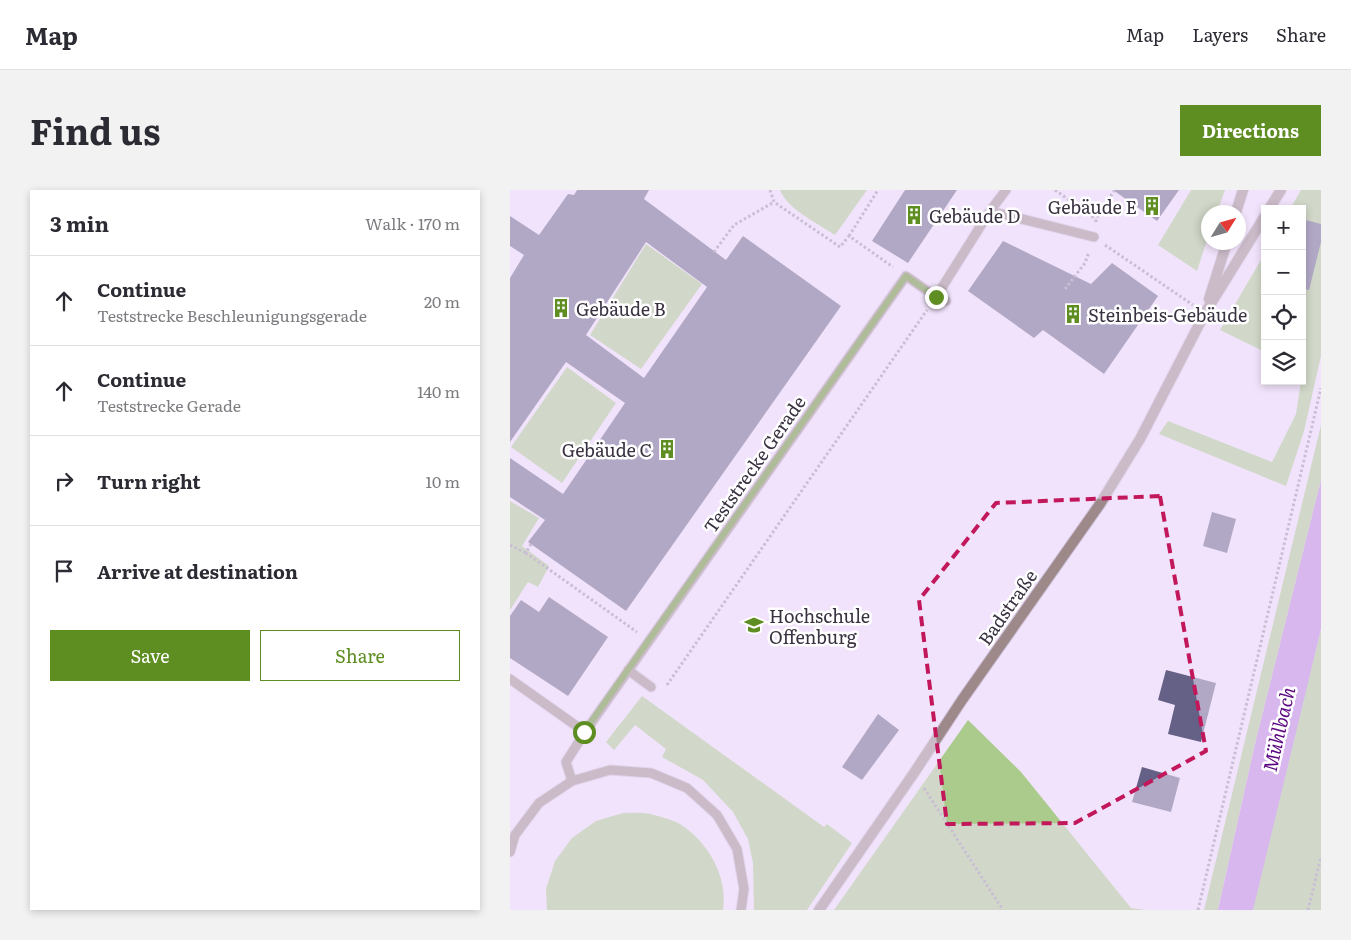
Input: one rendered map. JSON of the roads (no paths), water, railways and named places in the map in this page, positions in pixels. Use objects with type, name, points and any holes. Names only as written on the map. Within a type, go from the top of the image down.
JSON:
[{"type":"street","points":[[1238,205],[1243,190]]},
{"type":"street","points":[[1272,205],[1281,190]]},
{"type":"street","name":"Badstraße","points":[[819,910],[962,700],[1100,504],[1140,439],[1205,313],[1261,222]]},
{"type":"street","name":"Badstraße","points":[[1205,313],[1224,250]]},
{"type":"lane","points":[[946,301],[936,297],[990,211],[1006,190]]},
{"type":"lane","points":[[990,211],[1094,237]]},
{"type":"lane","name":"Teststrecke Gerade","points":[[572,781],[566,762],[584,732],[906,276],[936,297]]},
{"type":"lane","points":[[628,670],[651,686]]},
{"type":"lane","points":[[510,679],[584,732]]},
{"type":"lane","points":[[510,852],[515,836],[539,803],[572,781],[610,770],[650,773],[687,788],[717,815],[737,849],[744,889],[742,910]]},
{"type":"water","name":"Mühlbach","points":[[1321,480],[1321,629],[1253,910],[1218,910],[1255,744]]},
{"type":"place","name":"Gebäude E","points":[[1152,206]]},
{"type":"place","name":"Gebäude D","points":[[914,215]]},
{"type":"place","name":"Gebäude B","points":[[561,308]]},
{"type":"place","name":"Steinbeis-Gebäude","points":[[1073,314]]},
{"type":"place","name":"Gebäude C","points":[[667,449]]},
{"type":"place","name":"Hochschule Offenburg","points":[[754,625]]}]
